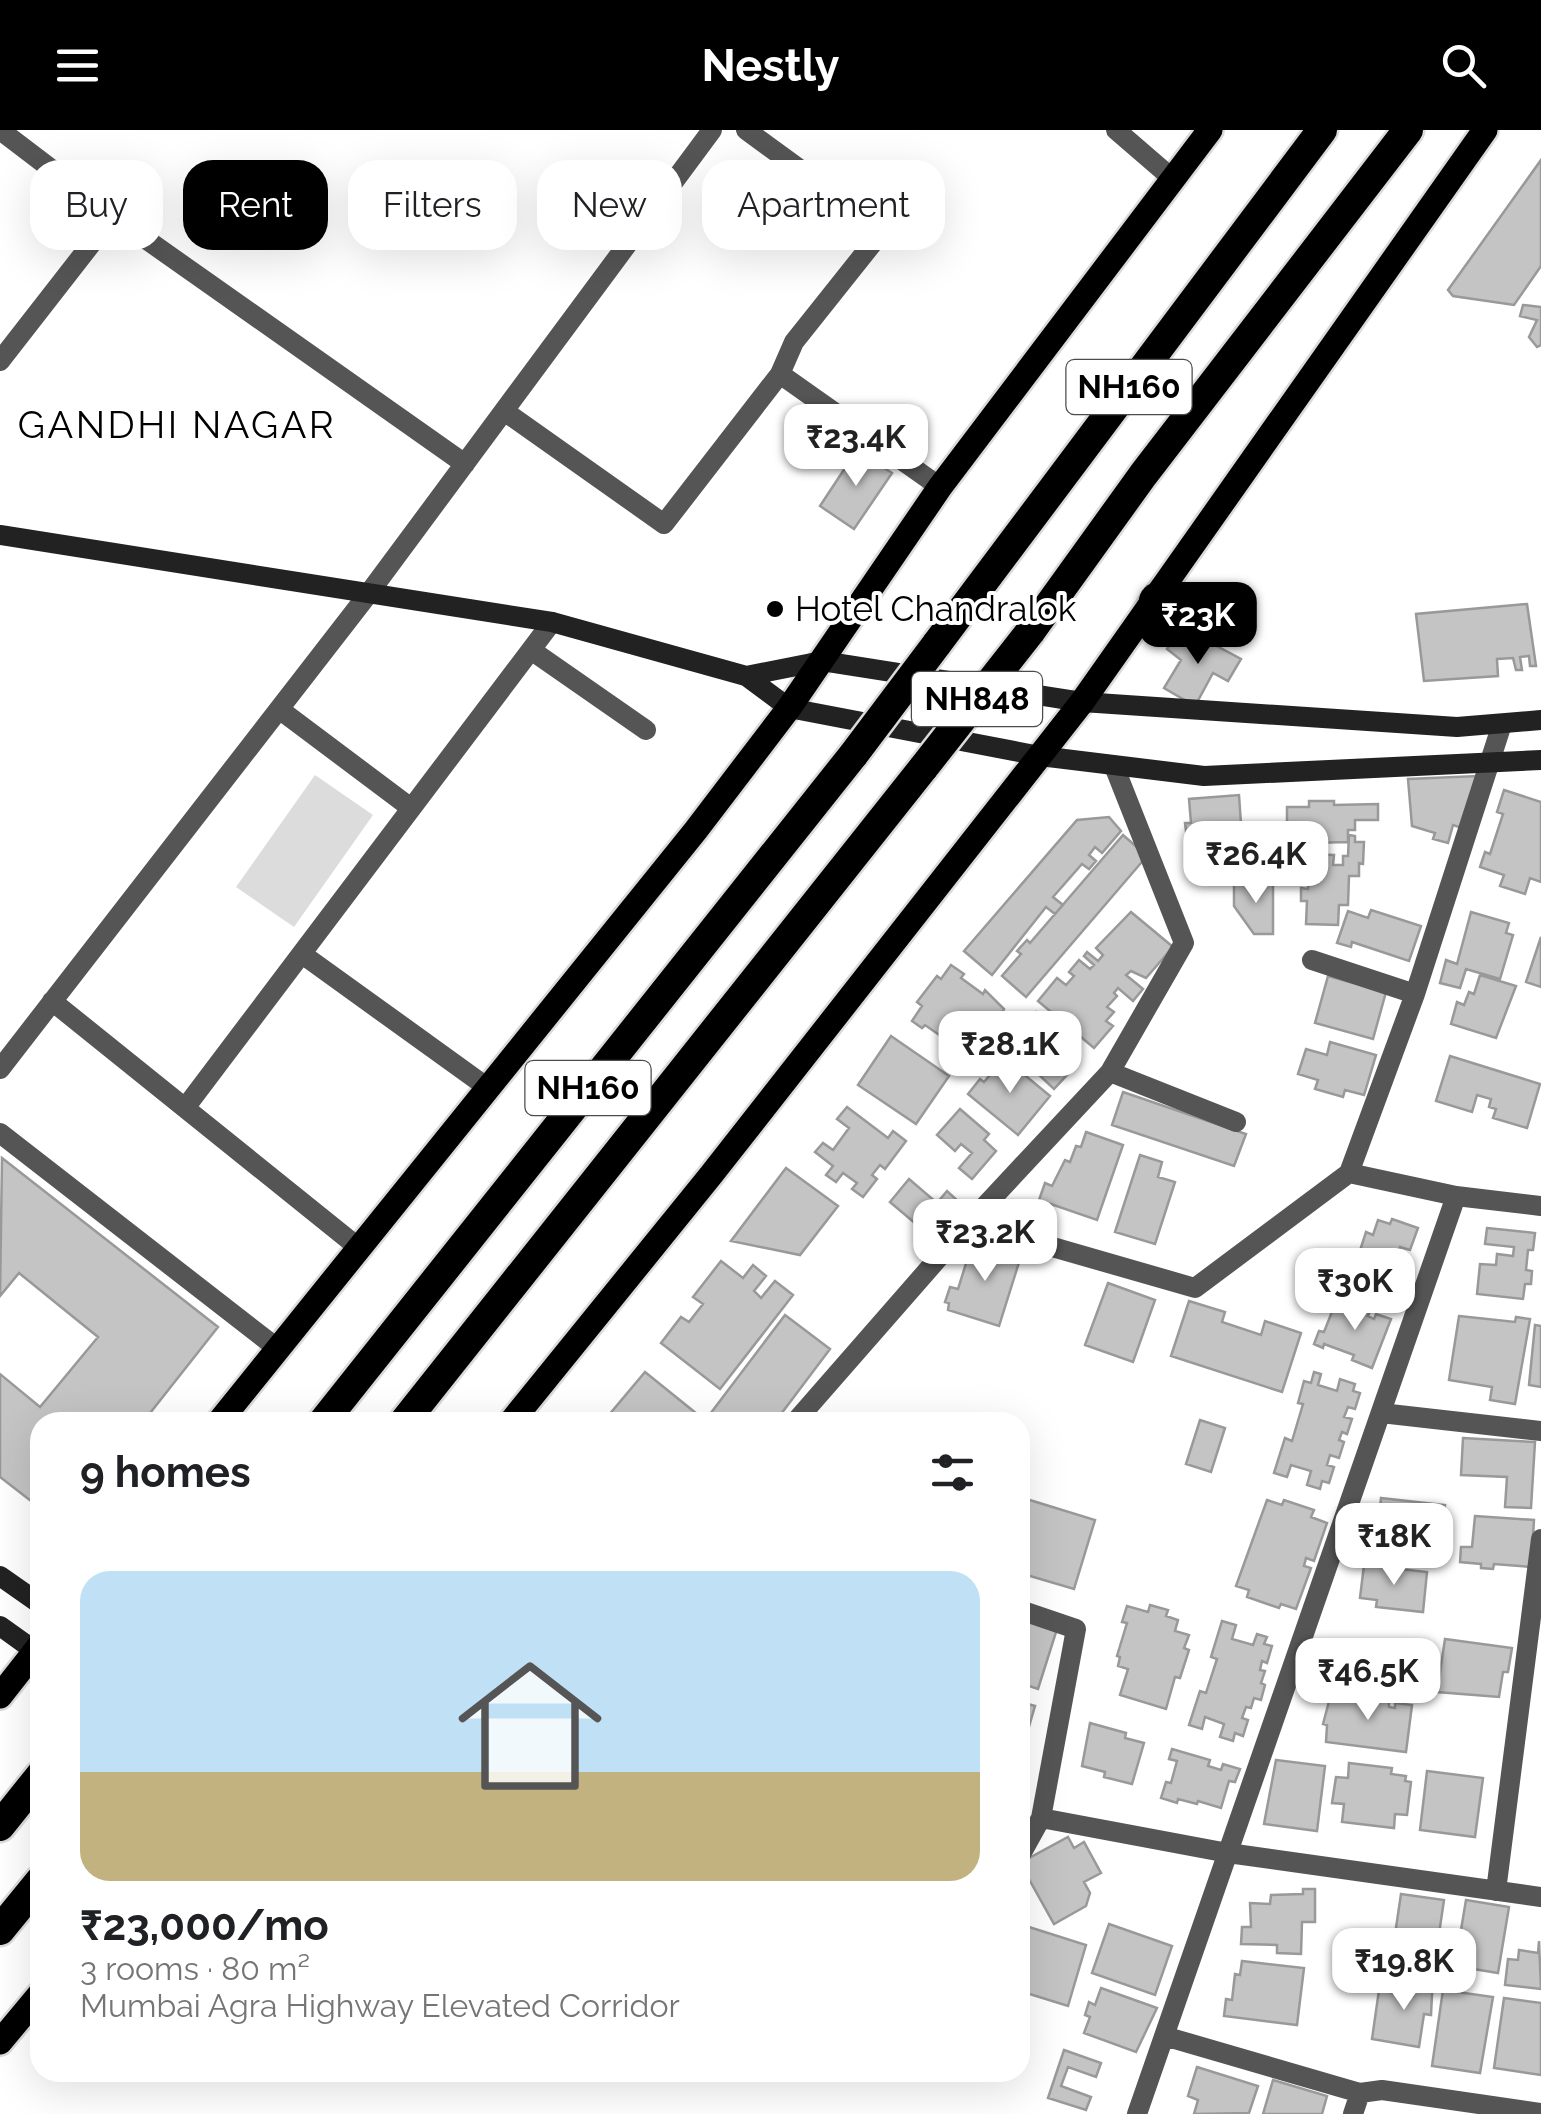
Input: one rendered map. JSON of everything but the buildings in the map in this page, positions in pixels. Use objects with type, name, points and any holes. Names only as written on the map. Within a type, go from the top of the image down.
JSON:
[{"type":"highway","name":"NH160","points":[[331,1412],[854,754],[1322,130]]},
{"type":"highway","name":"NH160","points":[[1030,632],[1144,475],[1408,130]]},
{"type":"highway","name":"NH848","points":[[924,766],[1030,632]]},
{"type":"highway","name":"NH160","points":[[412,1412],[924,766]]},
{"type":"highway","points":[[0,1826],[30,1788]]},
{"type":"highway","points":[[0,1930],[30,1893]]},
{"type":"main road","points":[[227,1412],[790,708],[940,487],[1210,130]]},
{"type":"main road","points":[[519,1412],[711,1175],[1082,702],[1486,130]]},
{"type":"main road","points":[[0,1696],[30,1658]]},
{"type":"main road","points":[[0,2042],[30,2006]]},
{"type":"street","points":[[0,130],[39,160]]},
{"type":"street","points":[[0,1069],[369,593],[712,130]]},
{"type":"street","points":[[504,411],[664,524],[780,374],[794,342],[876,240],[849,205],[746,130]]},
{"type":"street","points":[[1116,130],[1174,180]]},
{"type":"street","points":[[0,361],[86,250]]},
{"type":"street","points":[[160,250],[465,464]]},
{"type":"street","points":[[780,374],[940,487]]},
{"type":"street","points":[[0,535],[552,622],[746,676],[790,708],[1040,756],[1204,776],[1541,760]]},
{"type":"street","points":[[185,1108],[552,622]]},
{"type":"street","points":[[530,650],[646,730]]},
{"type":"street","points":[[746,676],[822,660],[1082,702],[1457,727],[1541,720]]},
{"type":"street","points":[[280,709],[412,808]]},
{"type":"street","points":[[969,1223],[1196,1288],[1349,1173],[1415,994],[1502,724]]},
{"type":"street","points":[[803,1412],[969,1223],[1110,1072],[1184,943],[1114,766]]},
{"type":"street","points":[[302,954],[488,1088]]},
{"type":"street","points":[[1312,960],[1415,994]]},
{"type":"street","points":[[52,1002],[360,1248]]},
{"type":"street","points":[[1110,1072],[1236,1122]]},
{"type":"street","points":[[0,1133],[278,1349]]},
{"type":"street","points":[[1349,1173],[1456,1196],[1541,1206]]},
{"type":"street","points":[[1137,2114],[1456,1196]]},
{"type":"street","points":[[1381,1413],[1541,1431]]},
{"type":"street","points":[[1496,1891],[1541,1539]]},
{"type":"street","points":[[0,1576],[30,1597]]},
{"type":"street","points":[[1030,1613],[1076,1629],[1042,1818],[1030,1839]]},
{"type":"street","points":[[0,1626],[30,1643]]},
{"type":"street","points":[[1042,1818],[1228,1853],[1541,1897]]},
{"type":"street","points":[[1164,2036],[1356,2104],[1382,2090],[1541,2113]]},
{"type":"shaded area","points":[[315,775],[373,815],[294,927],[236,887]]},
{"type":"place","name":"Hotel Chandralok","points":[[775,609]]},
{"type":"district","name":"GANDHI NAGAR","points":[[177,425]]}]
